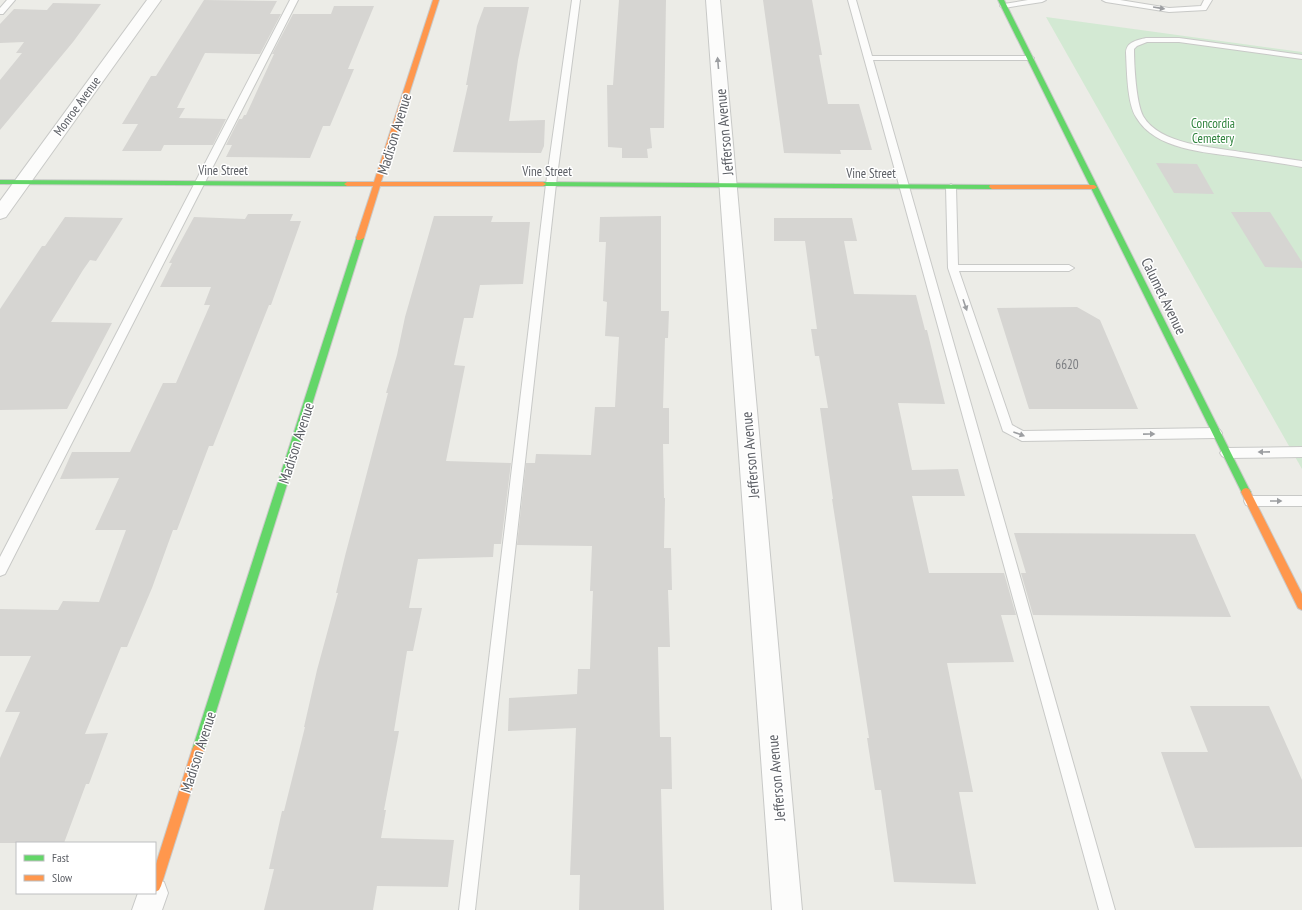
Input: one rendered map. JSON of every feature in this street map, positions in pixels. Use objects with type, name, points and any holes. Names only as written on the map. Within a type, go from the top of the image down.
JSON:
[{"type":"street","name":"Monroe Avenue","points":[[0,213],[154,0]]},
{"type":"street","name":"Madison Avenue","points":[[156,883],[436,0]]},
{"type":"street","name":"Jefferson Avenue","points":[[713,0],[787,910]]},
{"type":"street","name":"Calumet Avenue","points":[[1002,3],[1302,605]]},
{"type":"street","name":"Vine Street","points":[[0,182],[1094,187]]},
{"type":"street","points":[[147,910],[153,894]]},
{"type":"lane","points":[[0,12],[11,0]]},
{"type":"lane","points":[[0,570],[294,0]]},
{"type":"lane","points":[[467,910],[551,184],[576,0]]},
{"type":"lane","points":[[852,0],[1107,910]]},
{"type":"lane","points":[[1002,3],[1042,0]]},
{"type":"lane","points":[[1106,0],[1169,10],[1203,8],[1208,0]]},
{"type":"lane","points":[[1302,57],[1179,40],[1146,40],[1134,44],[1130,50],[1136,108],[1145,123],[1160,135],[1175,142],[1192,147],[1302,164]]},
{"type":"lane","points":[[869,58],[1030,58]]},
{"type":"lane","points":[[952,187],[953,268],[1007,428],[1022,436],[1216,433]]},
{"type":"lane","points":[[953,268],[1069,268]]},
{"type":"lane","points":[[1226,453],[1302,452]]},
{"type":"lane","points":[[1250,501],[1302,501]]},
{"type":"green space","name":"Concordia Cemetery","points":[[1046,17],[1302,52],[1302,469]]},
{"type":"building","points":[[204,0],[277,1],[270,14],[281,14],[260,54],[205,53],[177,108],[185,108],[179,118],[226,119],[213,145],[164,145],[161,151],[122,151],[138,124],[122,124],[151,76],[156,76]]},
{"type":"building","points":[[619,0],[666,0],[664,128],[650,128],[652,148],[647,149],[648,158],[622,158],[622,148],[608,147],[607,85],[613,85]]},
{"type":"building","points":[[763,0],[812,0],[822,55],[819,55],[828,104],[859,104],[872,150],[840,150],[841,154],[784,153]]},
{"type":"building","points":[[53,3],[101,4],[73,42],[0,130],[0,80],[22,53],[16,53],[24,42],[0,43],[0,24],[14,9],[47,10]]},
{"type":"building","points":[[334,6],[374,6],[348,69],[354,69],[330,126],[323,126],[310,158],[226,157],[232,145],[226,145],[239,119],[242,119],[244,115],[246,115],[274,54],[272,54],[293,14],[331,14]]},
{"type":"building","points":[[484,7],[529,7],[518,60],[509,121],[545,120],[544,146],[541,153],[453,152],[468,85],[466,85],[477,26]]},
{"type":"building","points":[[1156,163],[1197,164],[1214,194],[1174,193]]},
{"type":"building","points":[[1231,212],[1270,212],[1302,262],[1302,268],[1265,267]]},
{"type":"building","points":[[248,214],[293,214],[290,221],[301,221],[271,305],[269,305],[213,446],[209,446],[177,530],[173,530],[152,588],[127,647],[121,647],[85,734],[108,733],[89,784],[86,784],[64,842],[0,843],[0,758],[20,712],[5,712],[31,656],[0,656],[0,609],[58,610],[63,601],[99,602],[126,530],[95,530],[119,478],[60,479],[72,452],[130,452],[163,383],[176,383],[210,305],[204,305],[211,287],[160,287],[172,263],[169,263],[194,217],[245,219]]},
{"type":"building","points":[[434,216],[493,216],[491,222],[530,222],[523,284],[480,285],[473,318],[464,318],[454,365],[465,366],[446,461],[511,463],[501,544],[494,544],[493,557],[418,559],[409,608],[422,608],[413,651],[407,651],[394,731],[399,731],[384,810],[386,810],[381,838],[454,840],[448,887],[377,886],[373,910],[264,910],[274,869],[269,869],[282,811],[284,811],[305,727],[317,670],[338,593],[336,593],[345,556],[388,393],[386,393],[397,355],[405,317]]},
{"type":"building","points":[[661,216],[661,311],[669,311],[668,338],[665,338],[663,408],[669,408],[669,444],[663,444],[665,498],[664,548],[671,548],[672,590],[668,590],[670,647],[658,647],[660,737],[671,737],[672,789],[661,789],[664,910],[579,910],[580,875],[570,875],[576,728],[508,731],[509,698],[577,694],[578,669],[590,669],[593,591],[590,591],[592,546],[517,545],[526,463],[535,463],[536,454],[591,455],[595,407],[615,407],[619,337],[605,336],[607,302],[603,301],[606,242],[599,242],[600,217]]},
{"type":"building","points":[[65,217],[123,218],[96,261],[90,260],[83,270],[51,322],[112,323],[67,409],[0,410],[0,309],[42,246],[45,246]]},
{"type":"building","points":[[774,218],[852,218],[857,241],[844,241],[854,294],[916,295],[925,330],[927,330],[945,404],[898,403],[912,470],[958,469],[965,496],[912,496],[929,573],[1004,573],[1016,615],[1001,615],[1014,662],[947,663],[973,792],[959,792],[976,884],[894,882],[881,790],[875,790],[867,738],[869,738],[832,499],[820,408],[828,408],[819,356],[815,356],[811,329],[817,329],[805,241],[774,241]]},
{"type":"building","points":[[1077,307],[1100,320],[1138,409],[1029,409],[997,308]]},
{"type":"building","points":[[1014,533],[1195,534],[1231,617],[1033,615],[1021,573],[1026,573]]},
{"type":"building","points":[[1190,706],[1269,706],[1302,780],[1302,847],[1195,848],[1161,752],[1208,752]]},
{"type":"traffic: fast","points":[[1001,0],[1246,492]]},
{"type":"traffic: fast","points":[[0,182],[347,184]]},
{"type":"traffic: fast","points":[[543,184],[992,187]]},
{"type":"traffic: fast","points":[[198,750],[360,238]]},
{"type":"traffic: slow","points":[[360,238],[436,0]]},
{"type":"traffic: slow","points":[[347,184],[543,184]]},
{"type":"traffic: slow","points":[[992,187],[1094,187]]},
{"type":"traffic: slow","points":[[1246,492],[1302,605]]},
{"type":"traffic: slow","points":[[156,883],[198,750]]}]
